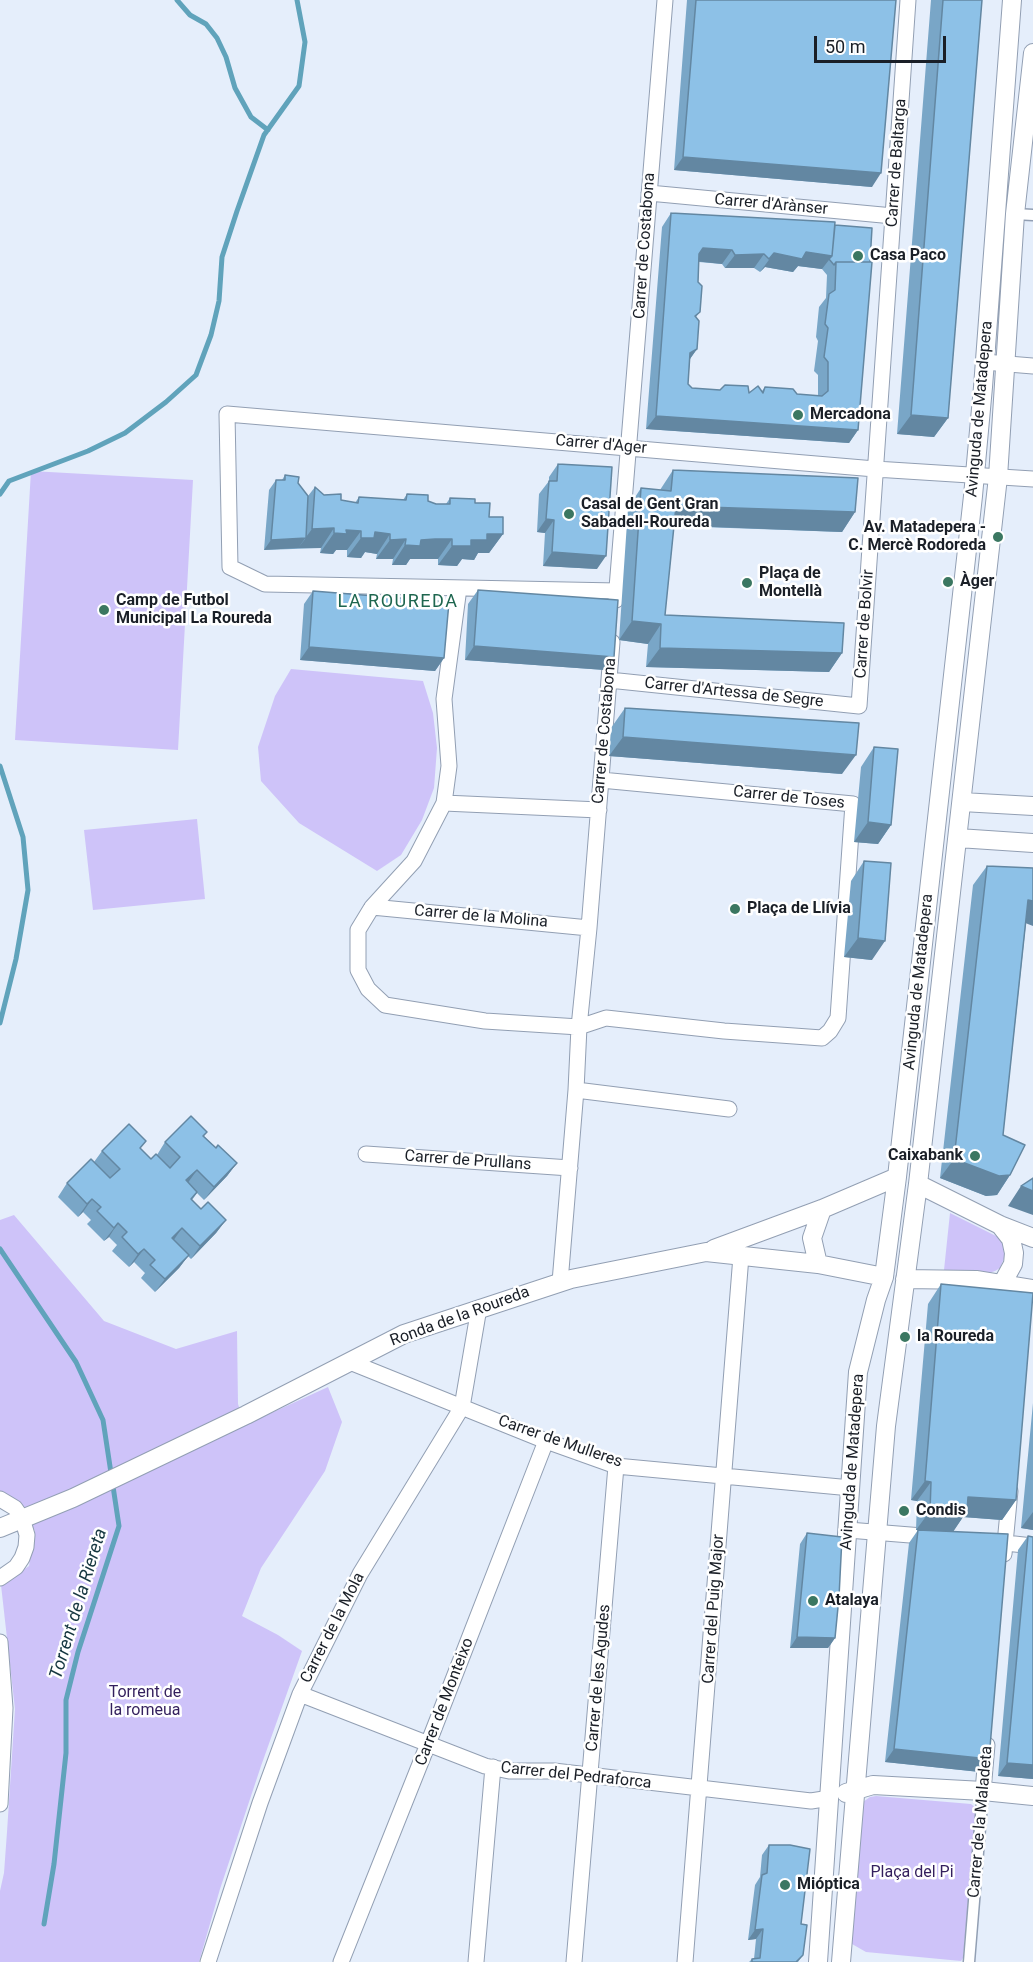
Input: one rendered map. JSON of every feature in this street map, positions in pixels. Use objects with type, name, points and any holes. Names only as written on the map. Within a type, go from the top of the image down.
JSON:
[{"type":"street","name":"Carrer de Costabona","points":[[560,1282],[579,1027],[599,810],[665,0]]},
{"type":"street","name":"Carrer de Baltarga","points":[[875,469],[908,0]]},
{"type":"street","name":"Avinguda de Matadepera","points":[[819,1962],[858,1372],[884,1277],[897,1177],[975,476],[1012,0]]},
{"type":"street","name":"Avinguda de Matadepera","points":[[841,1962],[886,1426],[918,1184],[998,477],[1006,365],[1024,215],[1033,53]]},
{"type":"street","name":"Carrer d'Arànser","points":[[649,193],[893,216]]},
{"type":"street","points":[[984,362],[1033,366]]},
{"type":"street","name":"Carrer d'Ager","points":[[459,588],[265,584],[230,567],[227,414],[875,469],[1033,479]]},
{"type":"street","name":"Carrer de Bolvir","points":[[859,706],[875,469]]},
{"type":"street","points":[[579,1027],[484,1021],[385,1005],[368,989],[358,970],[357,930],[372,907],[414,861],[444,803],[449,766],[444,699],[459,588],[617,591]]},
{"type":"street","name":"Carrer d'Artessa de Segre","points":[[609,680],[859,706]]},
{"type":"street","name":"Carrer de Toses","points":[[579,1027],[606,1018],[724,1032],[822,1038],[830,1031],[838,1018],[853,804],[601,780]]},
{"type":"street","points":[[962,802],[1033,806]]},
{"type":"street","points":[[444,803],[599,810]]},
{"type":"street","points":[[958,838],[1033,843]]},
{"type":"street","name":"Carrer de la Molina","points":[[372,907],[589,928]]},
{"type":"street","points":[[576,1090],[729,1109]]},
{"type":"street","name":"Carrer de Prullans","points":[[366,1154],[570,1168]]},
{"type":"street","points":[[706,1252],[822,1209],[897,1177],[918,1184],[1000,1225],[1033,1238]]},
{"type":"street","points":[[818,1264],[812,1238],[822,1209]]},
{"type":"street","points":[[1000,1225],[1011,1239],[1014,1253],[1013,1264],[1002,1284]]},
{"type":"street","name":"Ronda de la Roureda","points":[[0,1528],[73,1498],[173,1450],[404,1334],[560,1282],[706,1252],[818,1264],[884,1277]]},
{"type":"street","name":"Carrer del Puig Major","points":[[685,1962],[741,1256]]},
{"type":"street","points":[[884,1277],[976,1280],[1002,1284],[1029,1292]]},
{"type":"street","name":"Carrer de la Mola","points":[[208,1962],[260,1803],[300,1694],[360,1574],[462,1407],[479,1308]]},
{"type":"street","name":"Carrer de Mulleres","points":[[350,1362],[546,1441],[616,1466],[851,1488]]},
{"type":"street","name":"Carrer de Monteixo","points":[[341,1962],[546,1441]]},
{"type":"street","name":"Carrer de les Agudes","points":[[574,1962],[616,1466]]},
{"type":"street","points":[[1003,1566],[1011,1473]]},
{"type":"street","points":[[0,1499],[15,1508],[22,1518],[27,1535],[22,1558],[16,1567],[0,1578]]},
{"type":"street","points":[[848,1530],[947,1538]]},
{"type":"street","points":[[982,1541],[1033,1546]]},
{"type":"street","points":[[0,1642],[5,1708],[0,1804]]},
{"type":"street","name":"Carrer del Pedraforca","points":[[300,1694],[428,1744],[510,1771],[554,1771],[812,1801],[830,1798]]},
{"type":"street","name":"Carrer de la Maladeta","points":[[969,1962],[988,1732]]},
{"type":"street","points":[[476,1962],[493,1767]]},
{"type":"street","points":[[830,1798],[873,1785],[1033,1796]]},
{"type":"green space","name":"Camp de Futbol Municipal La Roureda","points":[[31,471],[193,480],[178,750],[15,740]]},
{"type":"green space","points":[[291,669],[423,681],[433,713],[437,748],[434,788],[422,820],[401,855],[377,871],[299,823],[261,781],[258,747],[275,696]]},
{"type":"green space","points":[[197,819],[205,899],[93,910],[84,830]]},
{"type":"green space","points":[[950,1213],[1000,1238],[1005,1256],[1000,1268],[984,1275],[944,1270]]},
{"type":"green space","name":"Torrent de la romeua","points":[[14,1215],[104,1321],[176,1349],[237,1331],[238,1404],[245,1425],[328,1387],[342,1422],[325,1471],[261,1568],[242,1616],[302,1651],[220,1889],[199,1962],[0,1962],[0,1891],[4,1873],[15,1709],[1,1585],[29,1566],[35,1531],[17,1500],[0,1491],[0,1220]]},
{"type":"green space","name":"Plaça del Pi","points":[[876,1796],[971,1804],[976,1808],[961,1961],[866,1952],[852,1944],[847,1934],[863,1802]]},
{"type":"building","points":[[696,0],[896,0],[881,173],[683,157]]},
{"type":"building","points":[[943,0],[982,0],[948,418],[911,415]]},
{"type":"building","points":[[671,213],[835,222],[832,256],[806,252],[802,259],[774,253],[769,259],[764,254],[735,255],[732,250],[703,248],[699,254],[698,282],[702,286],[700,312],[695,316],[699,321],[697,349],[690,353],[688,384],[692,388],[720,390],[725,385],[748,386],[749,393],[758,386],[763,393],[765,387],[793,389],[797,394],[822,396],[828,391],[828,362],[824,357],[828,328],[825,324],[829,294],[835,290],[836,262],[872,262],[858,430],[656,416]]},
{"type":"building","points":[[835,225],[872,228],[870,262],[836,262],[834,265],[829,259],[832,256]]},
{"type":"building","name":"Casal de Gent Gran Sabadell-Roureda","points":[[558,464],[612,467],[606,556],[552,552],[554,520],[546,519],[549,481],[557,481]]},
{"type":"building","points":[[673,470],[858,478],[855,512],[676,506],[665,615],[844,623],[842,653],[660,648],[661,624],[632,621],[641,488],[671,491]]},
{"type":"building","points":[[285,475],[299,477],[298,483],[308,496],[306,538],[271,540],[276,480],[285,480]]},
{"type":"building","points":[[315,487],[324,495],[341,494],[341,500],[358,503],[359,497],[406,500],[407,494],[428,495],[428,501],[436,504],[450,504],[450,498],[475,499],[475,503],[490,503],[489,517],[503,517],[503,534],[487,534],[487,540],[471,540],[471,546],[452,546],[452,539],[435,539],[421,540],[420,546],[405,545],[406,539],[390,540],[390,534],[375,532],[374,538],[361,538],[361,531],[346,530],[347,534],[334,533],[334,528],[312,529]]},
{"type":"building","points":[[478,590],[618,600],[614,657],[474,646]]},
{"type":"building","points":[[313,591],[449,602],[444,658],[309,647]]},
{"type":"building","points":[[625,708],[859,723],[856,755],[623,737]]},
{"type":"building","points":[[874,747],[898,749],[891,825],[868,822]]},
{"type":"building","points":[[864,861],[891,863],[885,941],[858,938]]},
{"type":"building","points":[[987,866],[1033,868],[1033,901],[1028,900],[1003,1135],[1025,1145],[1010,1175],[999,1176],[954,1159]]},
{"type":"building","points":[[191,1116],[207,1132],[203,1136],[216,1148],[218,1145],[237,1163],[214,1187],[197,1170],[186,1180],[197,1192],[191,1199],[201,1209],[208,1202],[226,1220],[200,1246],[182,1228],[172,1238],[189,1255],[165,1279],[150,1265],[155,1260],[144,1249],[138,1254],[122,1237],[127,1232],[118,1223],[114,1228],[97,1211],[101,1207],[92,1199],[87,1204],[67,1183],[91,1159],[110,1178],[120,1169],[102,1151],[129,1124],[146,1141],[140,1148],[151,1159],[156,1154],[170,1168],[180,1157],[165,1142]]},
{"type":"building","points":[[1033,1178],[1033,1191],[1021,1186]]},
{"type":"building","points":[[941,1284],[1033,1293],[1016,1500],[968,1497],[967,1512],[930,1511],[931,1482],[925,1481]]},
{"type":"building","points":[[918,1530],[1008,1534],[989,1759],[894,1749]]},
{"type":"building","points":[[807,1533],[842,1537],[835,1638],[797,1637]]},
{"type":"building","points":[[1028,1536],[1033,1537],[1033,1765],[1007,1763]]},
{"type":"building","points":[[769,1845],[790,1845],[810,1849],[801,1924],[807,1925],[803,1955],[796,1962],[752,1962],[752,1959],[760,1958],[763,1929],[755,1930],[762,1875],[767,1873]]},
{"type":"waterway","points":[[177,0],[190,15],[206,24],[217,38],[226,57],[235,88],[251,117],[268,130]]},
{"type":"waterway","name":"Torrent de la Riereta","points":[[0,494],[9,481],[88,451],[125,433],[166,402],[196,375],[211,335],[219,301],[222,257],[264,135],[299,86],[305,42],[297,0]]},
{"type":"waterway","name":"Torrent de la Riereta","points":[[0,766],[23,837],[28,890],[16,959],[0,1023]]},
{"type":"waterway","name":"Torrent de la Riereta","points":[[0,1249],[76,1362],[103,1420],[119,1526],[78,1652],[66,1700],[66,1753],[54,1864],[44,1924]]},
{"type":"place","name":"Casa Paco","points":[[858,256]]},
{"type":"place","name":"Mercadona","points":[[798,415]]},
{"type":"place","name":"Casal de Gent Gran Sabadell-Roureda","points":[[569,514]]},
{"type":"place","name":"Av. Matadepera - C. Mercè Rodoreda","points":[[998,537]]},
{"type":"place","name":"Àger","points":[[948,582]]},
{"type":"place","name":"Plaça de Montellà","points":[[747,583]]},
{"type":"place","name":"Camp de Futbol Municipal La Roureda","points":[[104,610]]},
{"type":"place","name":"Plaça de Llívia","points":[[735,909]]},
{"type":"place","name":"Caixabank","points":[[975,1156]]},
{"type":"place","name":"la Roureda","points":[[905,1337]]},
{"type":"place","name":"Condis","points":[[904,1511]]},
{"type":"place","name":"Atalaya","points":[[813,1601]]},
{"type":"place","name":"Mióptica","points":[[785,1885]]},
{"type":"district","name":"LA ROUREDA","points":[[398,602]]}]
